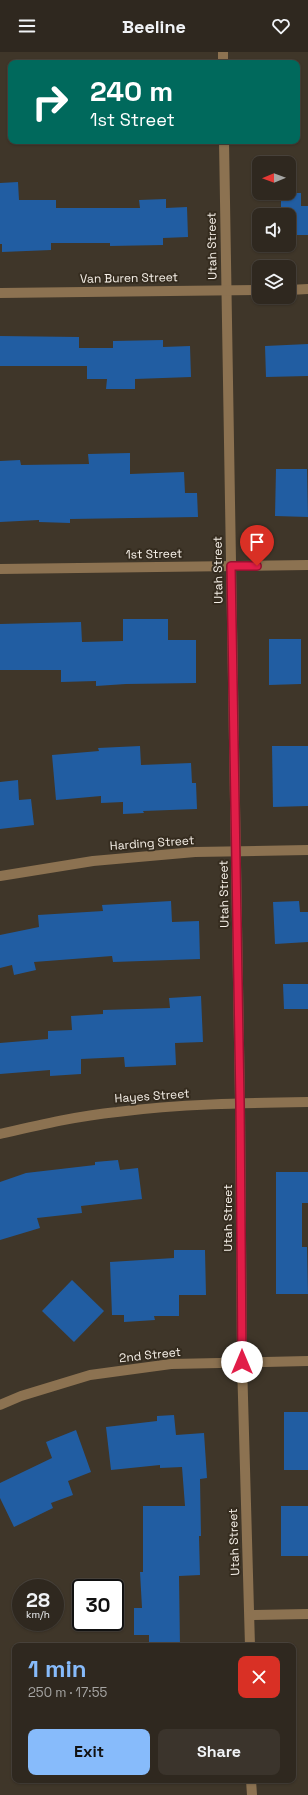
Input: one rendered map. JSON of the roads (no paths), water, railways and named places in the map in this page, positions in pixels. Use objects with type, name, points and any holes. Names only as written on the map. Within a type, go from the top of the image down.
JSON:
[{"type":"street","name":"Utah Street","points":[[224,144],[240,1103],[242,1362],[250,1643]]},
{"type":"street","points":[[296,290],[308,289]]},
{"type":"street","name":"Van Buren Street","points":[[0,293],[252,290]]},
{"type":"street","name":"1st Street","points":[[0,569],[308,565]]},
{"type":"street","name":"Harding Street","points":[[0,876],[93,861],[195,852],[308,850]]},
{"type":"street","name":"Hayes Street","points":[[0,1134],[59,1121],[117,1112],[240,1103],[308,1102]]},
{"type":"street","name":"2nd Street","points":[[0,1405],[21,1396],[90,1375],[171,1364],[308,1361]]},
{"type":"street","points":[[250,1615],[308,1614]]},
{"type":"street","points":[[251,1783],[252,1795]]}]
